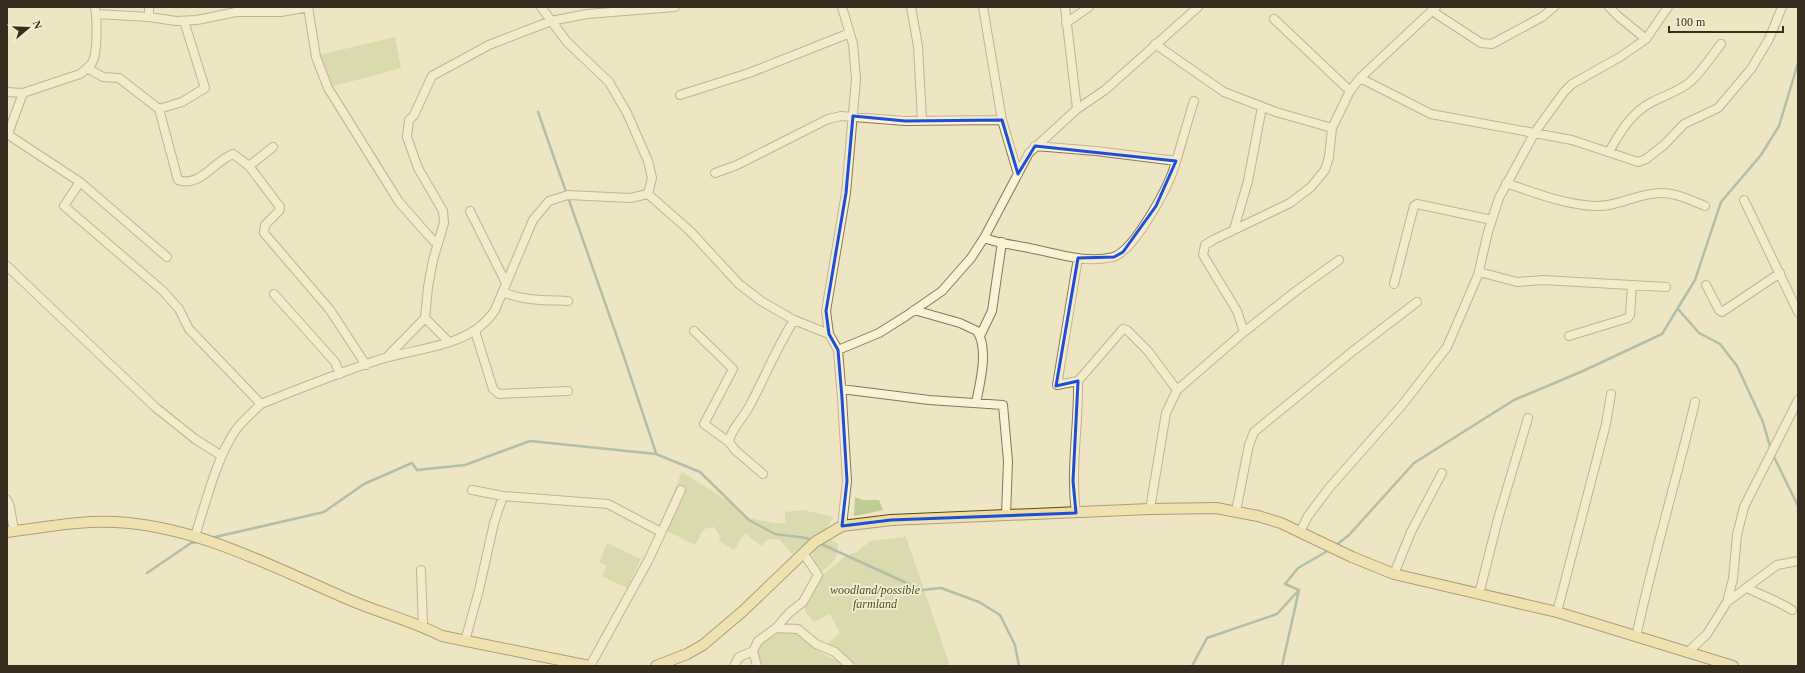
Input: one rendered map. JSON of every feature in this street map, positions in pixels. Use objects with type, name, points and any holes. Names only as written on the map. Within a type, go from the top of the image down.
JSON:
[{"type":"main road","points":[[656,666],[687,654],[703,645],[743,611],[815,542],[842,526],[891,520],[1150,509],[1216,508],[1236,511],[1280,523],[1352,557],[1394,574],[1557,612],[1733,666]]},
{"type":"main road","points":[[11,532],[100,522],[134,524],[195,536],[359,604],[423,626],[442,636],[589,666]]},
{"type":"street","points":[[149,7],[149,17]]},
{"type":"street","points":[[7,92],[23,93],[80,74],[87,68],[93,62],[96,42],[96,11],[184,21],[210,18],[236,10],[280,12],[309,7],[316,57],[328,88],[360,142],[399,202],[438,244]]},
{"type":"street","points":[[541,7],[582,59],[609,82],[627,113],[648,161],[651,172],[652,178],[648,194]]},
{"type":"street","points":[[387,357],[425,318],[428,287],[444,223],[443,211],[418,168],[407,137],[409,120],[414,115],[430,79],[435,73],[489,45],[551,21],[587,14],[675,7]]},
{"type":"street","points":[[842,7],[853,44],[856,79],[846,193],[827,294],[826,311],[829,334],[838,350],[841,389],[847,481],[842,526]]},
{"type":"street","points":[[911,7],[918,46],[922,120]]},
{"type":"street","points":[[983,7],[1002,120],[1018,174]]},
{"type":"street","points":[[1065,7],[1077,109]]},
{"type":"street","points":[[1066,23],[1089,7]]},
{"type":"street","points":[[838,350],[879,333],[942,290],[971,258],[984,238],[1028,154],[1035,146],[1077,109],[1105,90],[1198,7]]},
{"type":"street","points":[[1244,332],[1237,311],[1203,255],[1205,245],[1290,203],[1311,187],[1325,170],[1329,157],[1332,128],[1350,91],[1360,78],[1434,9],[1481,42],[1492,44],[1542,17],[1554,7]]},
{"type":"street","points":[[1609,7],[1619,18],[1646,39]]},
{"type":"street","points":[[1300,532],[1308,516],[1329,488],[1403,404],[1447,347],[1478,272],[1492,220],[1506,183],[1535,132],[1564,92],[1572,84],[1620,57],[1646,39],[1668,7]]},
{"type":"street","points":[[1360,78],[1431,114],[1572,140],[1638,162],[1646,159],[1664,145],[1684,124],[1718,108],[1751,69],[1769,39],[1782,7]]},
{"type":"street","points":[[1274,19],[1350,91]]},
{"type":"street","points":[[159,108],[182,102],[205,88],[184,21]]},
{"type":"street","points":[[680,95],[749,73],[850,33]]},
{"type":"street","points":[[1155,44],[1224,92],[1262,107],[1332,128]]},
{"type":"street","points":[[1609,152],[1623,128],[1634,115],[1645,107],[1689,83],[1702,70],[1721,44]]},
{"type":"street","points":[[87,68],[103,76],[119,78],[159,108],[178,180],[190,182],[203,176],[224,157],[233,154],[249,166],[280,207],[279,211],[264,225],[264,233],[330,310],[366,364]]},
{"type":"street","points":[[23,93],[7,134],[80,182],[167,257]]},
{"type":"street","points":[[984,238],[1078,258],[1095,259],[1114,257],[1123,252],[1139,233],[1156,206],[1176,161],[1194,101]]},
{"type":"street","points":[[1234,230],[1248,181],[1262,107]]},
{"type":"street","points":[[715,173],[737,165],[828,119],[841,116],[905,121],[1002,120]]},
{"type":"street","points":[[1035,146],[1096,151],[1176,161]]},
{"type":"street","points":[[249,166],[273,147]]},
{"type":"street","points":[[80,182],[64,206],[163,291],[179,309],[190,329],[261,404]]},
{"type":"street","points":[[1506,183],[1551,198],[1594,206],[1619,204],[1659,193],[1670,194],[1705,206]]},
{"type":"street","points":[[195,536],[222,456],[235,432],[247,417],[261,404],[387,357],[449,342],[475,331],[488,322],[495,310],[526,240],[533,220],[549,201],[568,195],[630,198],[648,194]]},
{"type":"street","points":[[648,194],[690,231],[739,284],[760,301],[794,320],[829,334]]},
{"type":"street","points":[[1744,200],[1798,312]]},
{"type":"street","points":[[1394,284],[1414,206],[1417,204],[1492,220]]},
{"type":"street","points":[[470,211],[506,283]]},
{"type":"street","points":[[980,336],[992,311],[1002,242]]},
{"type":"street","points":[[1078,258],[1057,385],[1078,381],[1123,329],[1127,330],[1148,351],[1177,390]]},
{"type":"street","points":[[1150,509],[1166,413],[1177,390],[1244,332],[1339,260]]},
{"type":"street","points":[[7,266],[156,407],[195,439],[222,456]]},
{"type":"street","points":[[1478,272],[1517,282],[1544,280],[1666,287]]},
{"type":"street","points":[[1706,285],[1719,310],[1722,312],[1780,273]]},
{"type":"street","points":[[1569,336],[1628,318],[1630,315],[1632,285]]},
{"type":"street","points":[[503,292],[518,298],[529,300],[568,301]]},
{"type":"street","points":[[274,294],[335,362],[340,374]]},
{"type":"street","points":[[1236,511],[1249,445],[1254,432],[1353,351],[1417,302]]},
{"type":"street","points":[[914,310],[960,323],[977,331],[980,336],[983,366],[976,403]]},
{"type":"street","points":[[425,318],[449,342]]},
{"type":"street","points":[[729,442],[730,436],[750,407],[780,343],[794,320]]},
{"type":"street","points":[[475,331],[493,389],[499,394],[505,395],[568,391]]},
{"type":"street","points":[[694,331],[733,369],[704,424],[729,442],[734,450],[763,474]]},
{"type":"street","points":[[1076,513],[1073,481],[1078,411],[1078,381]]},
{"type":"street","points":[[841,389],[929,400],[999,404],[1004,408],[1008,461],[1006,516]]},
{"type":"street","points":[[1557,612],[1605,431],[1611,394]]},
{"type":"street","points":[[1687,653],[1708,634],[1727,602],[1733,579],[1737,536],[1744,507],[1798,400]]},
{"type":"street","points":[[1636,637],[1648,579],[1678,474],[1695,402]]},
{"type":"street","points":[[1479,594],[1498,518],[1528,418]]},
{"type":"street","points":[[1394,574],[1411,532],[1442,473]]},
{"type":"street","points":[[472,490],[504,496],[608,504],[661,532]]},
{"type":"street","points":[[589,666],[646,565],[681,490]]},
{"type":"street","points":[[465,641],[479,590],[492,530],[504,496]]},
{"type":"street","points":[[7,500],[10,507],[11,532]]},
{"type":"street","points":[[734,666],[739,657],[753,651],[758,641],[776,628],[802,602],[818,575],[803,553]]},
{"type":"street","points":[[1727,602],[1777,565],[1798,561]]},
{"type":"street","points":[[421,570],[423,626]]},
{"type":"street","points":[[1747,588],[1769,599],[1778,600],[1792,610]]},
{"type":"street","points":[[776,628],[798,629],[816,644],[835,652],[850,666]]},
{"type":"street","points":[[753,651],[757,666]]},
{"type":"highlighted area","points":[[853,116],[905,121],[1002,120],[1018,174],[1035,146],[1176,161],[1156,206],[1123,252],[1114,257],[1078,258],[1056,386],[1078,381],[1073,481],[1076,513],[891,520],[842,526],[847,481],[842,398],[838,350],[829,334],[826,311],[846,193]]},
{"type":"green space","points":[[395,37],[401,68],[330,87],[319,55]]},
{"type":"green space","points":[[682,472],[731,503],[748,518],[775,523],[785,523],[785,512],[803,510],[834,517],[825,530],[792,554],[779,539],[768,539],[761,546],[745,533],[734,550],[719,541],[720,536],[714,527],[704,529],[695,545],[659,527]]},
{"type":"green space","points":[[855,497],[863,500],[879,500],[883,510],[854,516]]},
{"type":"green space","name":"woodland/possible farmland","points":[[905,534],[950,666],[857,666],[850,660],[833,652],[825,646],[840,633],[830,614],[814,622],[806,613],[803,603],[821,576],[846,556],[857,552],[870,541],[904,537]]},
{"type":"green space","points":[[831,540],[838,544],[837,553],[832,563],[822,571],[812,559],[814,549]]},
{"type":"green space","points":[[607,543],[641,559],[627,588],[602,576],[607,566],[599,562]]},
{"type":"green space","points":[[791,629],[825,655],[850,666],[758,666],[755,653],[762,644],[775,634]]},
{"type":"waterway","points":[[1335,546],[1349,535],[1414,463],[1514,400],[1583,371],[1662,334],[1695,280],[1721,202],[1761,155],[1779,126],[1798,63]]},
{"type":"waterway","points":[[538,112],[656,453]]},
{"type":"waterway","points":[[1678,309],[1699,333],[1720,344],[1737,366],[1763,422],[1771,450]]},
{"type":"waterway","points":[[211,538],[324,512],[364,484],[412,463],[417,470],[465,465],[530,441],[656,454],[700,472],[749,520],[775,534],[806,538],[813,541]]},
{"type":"waterway","points":[[1773,455],[1798,506]]},
{"type":"waterway","points":[[147,573],[191,543],[197,542]]},
{"type":"waterway","points":[[819,543],[922,590],[941,588],[979,602],[1000,615],[1015,645],[1019,666]]},
{"type":"waterway","points":[[1192,666],[1207,638],[1277,614],[1299,590],[1285,584],[1298,568],[1331,549]]},
{"type":"waterway","points":[[1282,666],[1299,590]]}]
